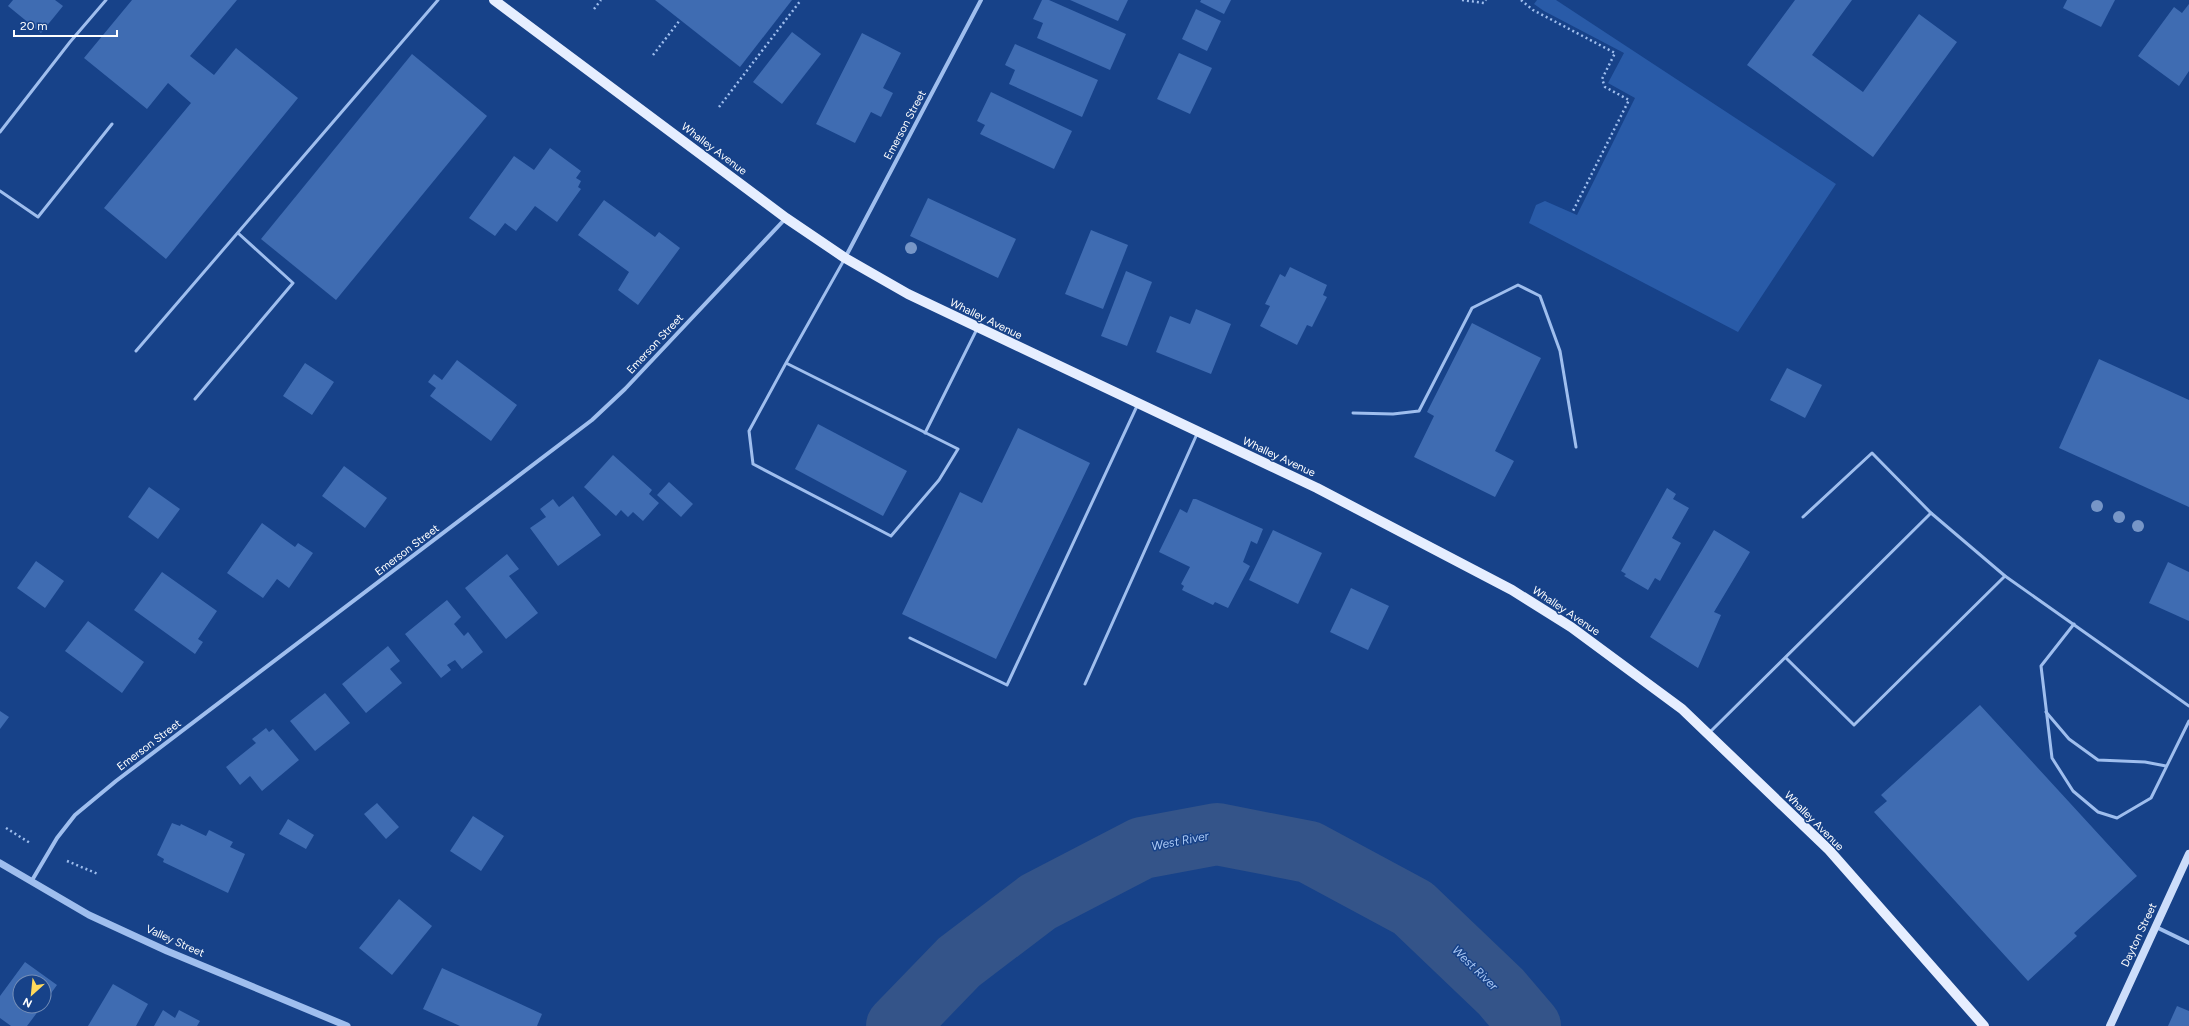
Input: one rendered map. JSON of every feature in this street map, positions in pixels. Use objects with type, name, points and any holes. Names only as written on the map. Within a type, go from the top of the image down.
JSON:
[{"type":"main road","name":"Whalley Avenue","points":[[494,0],[786,218],[845,258],[902,291],[1316,488],[1512,590],[1571,627],[1682,709],[1829,850],[1984,1026]]},
{"type":"main road","name":"Dayton Street","points":[[2110,1026],[2189,854]]},
{"type":"street","name":"Emerson Street","points":[[845,258],[981,0]]},
{"type":"street","name":"Emerson Street","points":[[31,882],[57,838],[75,815],[116,781],[538,463],[592,420],[625,389],[786,218]]},
{"type":"street","name":"Valley Street","points":[[0,863],[89,914],[167,951],[348,1026]]},
{"type":"street","points":[[2155,927],[2189,943]]},
{"type":"lane","points":[[0,132],[70,42],[106,0]]},
{"type":"lane","points":[[136,351],[438,0]]},
{"type":"lane","points":[[0,191],[38,217],[112,124]]},
{"type":"lane","points":[[195,399],[293,283],[238,233]]},
{"type":"lane","points":[[786,363],[925,434],[958,449],[939,480],[891,536],[753,464],[749,431],[786,363],[845,258]]},
{"type":"lane","points":[[1353,413],[1393,414],[1419,411],[1472,308],[1518,285],[1540,296],[1560,351],[1576,447]]},
{"type":"lane","points":[[925,434],[978,328]]},
{"type":"lane","points":[[910,638],[1007,685],[1138,404]]},
{"type":"lane","points":[[1085,684],[1198,432]]},
{"type":"lane","points":[[1803,517],[1872,453],[1931,512],[2005,576],[2189,706]]},
{"type":"lane","points":[[1708,734],[1931,512]]},
{"type":"lane","points":[[1786,658],[1854,725],[2005,576]]},
{"type":"lane","points":[[2074,624],[2041,666],[2045,712],[2052,758],[2073,791],[2098,812],[2117,818],[2151,798],[2189,721]]},
{"type":"lane","points":[[2045,712],[2069,739],[2098,760],[2145,762],[2166,766]]},
{"type":"path","points":[[594,9],[601,0]]},
{"type":"path","points":[[719,107],[801,0]]},
{"type":"path","points":[[1462,0],[1484,3],[1486,0]]},
{"type":"path","points":[[1521,0],[1533,10],[1615,53],[1602,80],[1605,87],[1629,100],[1573,211]]},
{"type":"path","points":[[653,55],[680,20]]},
{"type":"shaded area","points":[[1537,0],[1556,0],[1836,184],[1738,332],[1529,223],[1536,205],[1545,201],[1577,215],[1635,98],[1608,83],[1624,53],[1544,11],[1534,4]]},
{"type":"building","points":[[13,0],[55,0],[63,6],[41,33],[8,6]]},
{"type":"building","points":[[132,0],[237,0],[190,56],[214,75],[236,48],[298,98],[166,259],[104,208],[191,103],[168,83],[147,109],[84,58]]},
{"type":"building","points":[[655,0],[792,0],[740,67]]},
{"type":"building","points":[[1042,0],[1049,0],[1126,34],[1110,70],[1037,38],[1043,23],[1033,19]]},
{"type":"building","points":[[1070,0],[1128,0],[1118,21]]},
{"type":"building","points":[[1201,0],[1231,0],[1224,14],[1200,2]]},
{"type":"building","points":[[1795,0],[1852,0],[1812,55],[1863,92],[1919,14],[1957,42],[1873,157],[1747,65]]},
{"type":"building","points":[[2067,0],[2115,0],[2101,27],[2063,8]]},
{"type":"building","points":[[2189,4],[2189,71],[2179,86],[2138,56],[2174,7],[2182,13]]},
{"type":"building","points":[[1196,9],[1221,21],[1207,51],[1182,39]]},
{"type":"building","points":[[792,32],[821,54],[782,104],[753,82]]},
{"type":"building","points":[[862,33],[901,53],[883,88],[893,93],[881,117],[871,112],[855,143],[816,124]]},
{"type":"building","points":[[1015,44],[1098,80],[1082,117],[1009,84],[1015,70],[1005,65]]},
{"type":"building","points":[[1179,53],[1212,68],[1190,114],[1157,99]]},
{"type":"building","points":[[412,54],[487,116],[336,300],[261,239]]},
{"type":"building","points":[[991,92],[1072,131],[1054,169],[980,134],[985,125],[977,121]]},
{"type":"building","points":[[550,148],[581,171],[576,178],[581,181],[578,187],[581,189],[557,222],[535,206],[516,231],[505,223],[495,236],[469,218],[514,156],[534,170]]},
{"type":"building","points":[[928,198],[1016,239],[998,278],[910,236]]},
{"type":"building","points":[[604,200],[655,237],[659,232],[680,248],[638,305],[618,290],[629,272],[578,235]]},
{"type":"building","points":[[1091,230],[1128,245],[1103,309],[1065,294]]},
{"type":"building","points":[[1290,267],[1327,285],[1323,295],[1327,297],[1312,327],[1307,325],[1297,345],[1260,326],[1270,306],[1265,304],[1280,274],[1285,277]]},
{"type":"building","points":[[1126,271],[1152,282],[1127,346],[1101,336]]},
{"type":"building","points":[[1196,309],[1231,324],[1211,374],[1156,352],[1170,316],[1190,324]]},
{"type":"building","points":[[1472,323],[1541,358],[1495,451],[1514,461],[1495,497],[1414,457],[1434,416],[1427,412]]},
{"type":"building","points":[[2099,359],[2189,400],[2189,507],[2059,448]]},
{"type":"building","points":[[457,360],[517,405],[491,441],[430,396],[436,388],[428,382],[434,374],[442,380]]},
{"type":"building","points":[[305,363],[334,382],[312,415],[283,396]]},
{"type":"building","points":[[1787,368],[1822,385],[1805,418],[1770,400]]},
{"type":"building","points":[[818,424],[907,471],[883,516],[795,469]]},
{"type":"building","points":[[1018,428],[1090,463],[996,659],[902,614],[960,492],[982,503]]},
{"type":"building","points":[[613,455],[652,490],[649,494],[659,503],[643,521],[633,512],[628,517],[621,510],[616,516],[584,487]]},
{"type":"building","points":[[344,466],[387,498],[365,528],[322,496]]},
{"type":"building","points":[[669,482],[693,504],[681,517],[657,495]]},
{"type":"building","points":[[149,487],[180,509],[158,539],[128,517]]},
{"type":"building","points":[[1667,488],[1676,494],[1673,499],[1689,508],[1672,538],[1681,543],[1660,581],[1655,578],[1648,590],[1624,576],[1626,574],[1621,571]]},
{"type":"building","points":[[573,496],[601,535],[558,566],[530,528],[546,517],[540,509],[553,499],[559,507]]},
{"type":"building","points":[[1193,499],[1263,529],[1257,544],[1251,541],[1243,562],[1250,566],[1228,608],[1215,602],[1213,605],[1182,590],[1184,586],[1181,584],[1190,567],[1159,552],[1180,509],[1187,513]]},
{"type":"building","points":[[262,523],[295,547],[298,543],[313,553],[289,588],[277,579],[263,598],[227,573]]},
{"type":"building","points":[[1273,530],[1322,553],[1298,604],[1249,580]]},
{"type":"building","points":[[1714,530],[1750,552],[1714,612],[1721,615],[1698,668],[1650,637]]},
{"type":"building","points":[[507,554],[519,569],[509,576],[538,613],[506,639],[465,588]]},
{"type":"building","points":[[36,561],[64,581],[45,608],[17,588]]},
{"type":"building","points":[[2168,562],[2189,572],[2189,621],[2149,603]]},
{"type":"building","points":[[162,572],[217,611],[198,639],[203,642],[195,654],[134,610]]},
{"type":"building","points":[[1351,588],[1389,606],[1368,650],[1330,632]]},
{"type":"building","points":[[447,600],[461,617],[454,624],[464,636],[468,632],[483,652],[462,669],[455,660],[447,665],[451,670],[441,678],[405,634]]},
{"type":"building","points":[[88,621],[144,662],[122,693],[65,651]]},
{"type":"building","points":[[388,646],[400,661],[390,669],[402,683],[366,713],[342,684]]},
{"type":"building","points":[[325,693],[350,723],[315,751],[290,721]]},
{"type":"building","points":[[1980,705],[2137,876],[2074,933],[2077,936],[2028,981],[1874,812],[1887,801],[1881,795]]},
{"type":"building","points":[[0,711],[9,717],[0,729]]},
{"type":"building","points":[[266,728],[269,732],[273,729],[299,760],[262,791],[250,776],[240,785],[226,767],[256,743],[252,739]]},
{"type":"building","points":[[377,803],[399,827],[386,839],[364,814]]},
{"type":"building","points":[[473,816],[504,836],[481,871],[450,851]]},
{"type":"building","points":[[288,819],[314,835],[306,849],[279,834]]},
{"type":"building","points":[[172,823],[180,826],[181,824],[206,836],[209,830],[233,842],[230,847],[245,854],[228,893],[163,862],[164,859],[157,855]]},
{"type":"building","points":[[399,899],[432,926],[392,975],[359,948]]},
{"type":"building","points":[[25,962],[42,974],[16,974]]},
{"type":"building","points":[[442,968],[542,1014],[537,1026],[460,1026],[423,1009]]},
{"type":"building","points":[[12,980],[12,1014],[36,1014],[27,1026],[11,1026],[0,1018],[0,996]]},
{"type":"building","points":[[52,981],[57,985],[52,992]]},
{"type":"building","points":[[113,984],[148,1004],[136,1026],[88,1026]]},
{"type":"building","points":[[2177,1006],[2189,1011],[2189,1026],[2168,1026]]},
{"type":"building","points":[[163,1010],[175,1018],[179,1010],[200,1021],[197,1026],[154,1026]]},
{"type":"waterway","name":"West River","points":[[897,1026],[959,962],[1038,902],[1142,848],[1217,834],[1309,852],[1413,908],[1501,992],[1530,1026]]}]
